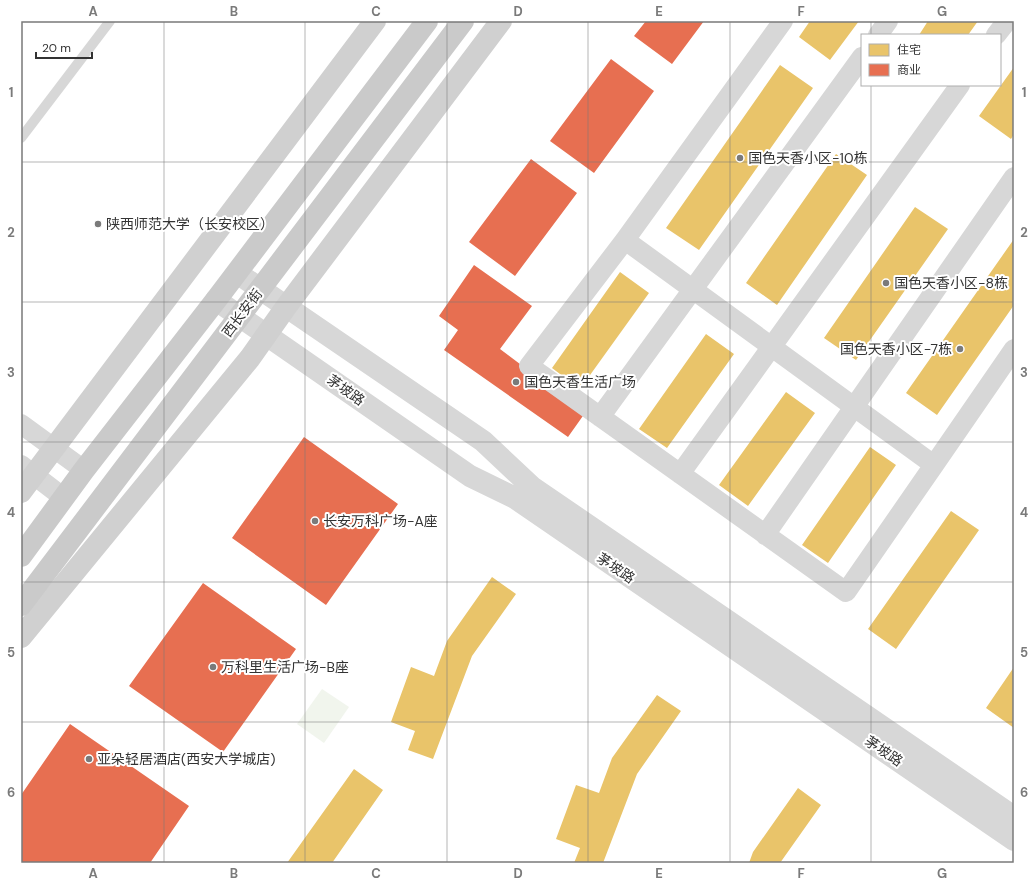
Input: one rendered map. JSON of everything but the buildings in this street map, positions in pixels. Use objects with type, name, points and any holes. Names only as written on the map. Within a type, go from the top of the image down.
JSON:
[{"type":"main road","points":[[21,492],[28,470],[54,448],[375,21]]},
{"type":"main road","name":"西长安街","points":[[21,556],[84,470],[237,273],[427,21]]},
{"type":"main road","name":"西长安街","points":[[21,605],[463,21]]},
{"type":"main road","points":[[21,637],[267,336],[286,307],[501,21]]},
{"type":"street","points":[[783,21],[625,240],[529,366],[846,592],[1014,349]]},
{"type":"street","points":[[879,34],[888,21]]},
{"type":"street","points":[[997,34],[1006,21]]},
{"type":"street","points":[[600,417],[861,58]]},
{"type":"street","points":[[680,474],[959,86]]},
{"type":"street","points":[[765,535],[1014,177]]},
{"type":"street","points":[[625,240],[693,288],[771,347],[934,465]]},
{"type":"street","name":"茅坡路","points":[[237,273],[483,441],[532,487],[1014,817]]},
{"type":"street","name":"茅坡路","points":[[216,300],[470,476],[515,498],[1014,840]]},
{"type":"street","points":[[326,376],[345,347]]},
{"type":"street","points":[[21,424],[84,470]]},
{"type":"street","points":[[28,470],[64,498]]},
{"type":"lane","points":[[21,138],[110,21]]},
{"type":"shaded area","points":[[322,689],[349,707],[324,743],[297,724]]},
{"type":"place","name":"国色天香小区-10栋","points":[[740,158]]},
{"type":"place","name":"陕西师范大学（长安校区）","points":[[98,224]]},
{"type":"place","name":"国色天香小区-8栋","points":[[886,283]]},
{"type":"place","name":"国色天香小区-7栋","points":[[960,349]]},
{"type":"place","name":"国色天香生活广场","points":[[516,382]]},
{"type":"place","name":"长安万科广场-A座","points":[[315,521]]},
{"type":"place","name":"万科里生活广场-B座","points":[[213,667]]},
{"type":"place","name":"亚朵轻居酒店(西安大学城店)","points":[[89,759]]}]
